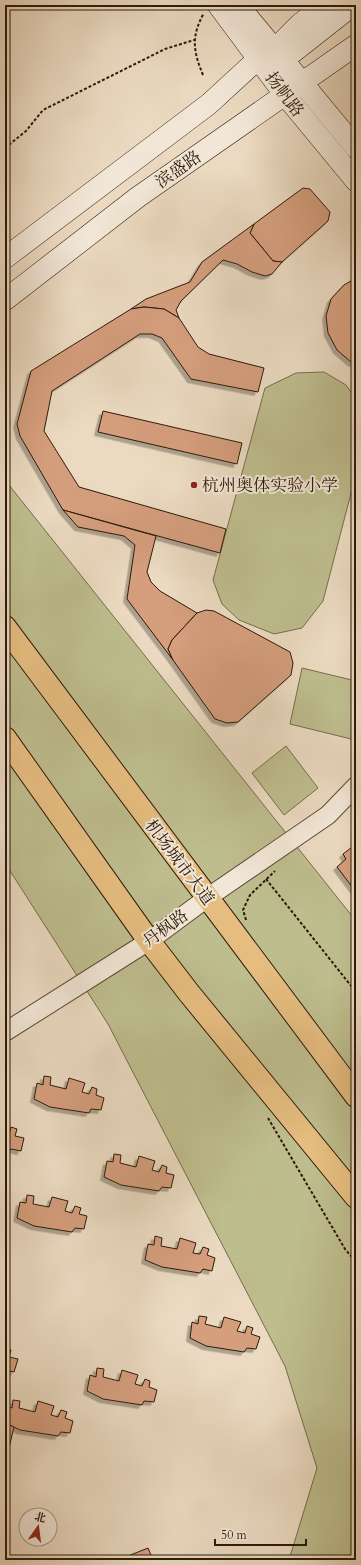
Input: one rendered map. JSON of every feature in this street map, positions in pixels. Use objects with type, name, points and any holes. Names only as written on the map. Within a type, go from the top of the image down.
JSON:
[{"type":"main road","points":[[238,5],[272,56],[301,82],[356,148]]},
{"type":"main road","name":"滨盛路","points":[[5,258],[272,56],[300,24],[324,5]]},
{"type":"main road","points":[[272,56],[353,5]]},
{"type":"main road","name":"扬帆路","points":[[211,7],[272,56],[285,95],[356,181]]},
{"type":"main road","name":"滨盛路","points":[[5,300],[138,197],[356,44]]},
{"type":"main road","name":"机场城市大道","points":[[5,627],[356,1096]]},
{"type":"main road","points":[[5,738],[149,941],[189,993],[356,1197]]},
{"type":"street","name":"丹枫路","points":[[5,1032],[149,941],[207,898],[328,815],[356,786]]},
{"type":"path","points":[[203,75],[195,55],[194,40],[200,20],[211,7]]},
{"type":"path","points":[[5,148],[26,131],[43,110],[166,49],[194,40]]},
{"type":"path","points":[[255,865],[356,992]]},
{"type":"path","points":[[267,1115],[345,1249],[356,1262]]},
{"type":"shaded area","points":[[324,372],[346,385],[356,399],[356,474],[323,601],[302,628],[274,634],[239,620],[222,604],[213,580],[265,388],[296,373]]},
{"type":"shaded area","points":[[5,480],[356,921],[356,1560],[289,1560],[317,1468],[285,1366],[108,1024],[5,863]]},
{"type":"shaded area","points":[[302,668],[356,681],[356,717],[351,739],[290,724]]},
{"type":"shaded area","points":[[286,746],[318,788],[284,815],[252,773]]},
{"type":"building","points":[[303,188],[310,189],[330,212],[328,221],[282,262],[273,261],[250,233],[254,224]]},
{"type":"building","points":[[254,224],[250,233],[273,261],[282,262],[272,274],[265,276],[252,272],[237,264],[223,260],[181,301],[176,310],[179,318],[164,309],[144,307],[131,309],[146,299],[190,282],[202,262]]},
{"type":"building","points":[[356,278],[356,313],[354,317],[356,329],[356,364],[351,362],[337,350],[328,333],[326,316],[331,299],[344,285]]},
{"type":"building","points":[[144,307],[164,309],[179,318],[198,347],[209,354],[264,368],[258,392],[191,379],[162,338],[152,334],[140,334],[52,391],[44,431],[79,487],[226,529],[220,553],[63,510],[20,436],[17,424],[31,371],[131,309]]},
{"type":"building","points":[[103,411],[242,443],[237,464],[98,432]]},
{"type":"building","points":[[63,510],[156,536],[147,572],[151,582],[160,591],[197,613],[172,640],[168,649],[173,660],[127,599],[135,545],[124,536],[78,527]]},
{"type":"building","points":[[206,610],[214,611],[290,652],[293,663],[291,675],[238,722],[227,723],[215,719],[173,660],[168,649],[172,640],[197,613]]},
{"type":"building","points":[[356,844],[356,892],[337,867],[346,859],[343,854]]},
{"type":"building","points":[[44,1076],[51,1077],[50,1085],[66,1089],[69,1078],[85,1083],[82,1092],[89,1094],[92,1087],[97,1089],[96,1095],[104,1098],[101,1110],[91,1109],[89,1113],[50,1107],[34,1099],[37,1083],[43,1085]]},
{"type":"building","points":[[11,1127],[17,1129],[15,1136],[24,1138],[21,1151],[11,1149],[8,1153],[5,1153],[5,1134],[9,1135]]},
{"type":"building","points":[[114,1154],[121,1155],[120,1163],[136,1167],[139,1156],[155,1161],[152,1170],[159,1172],[162,1165],[167,1167],[166,1173],[174,1175],[171,1188],[162,1187],[159,1191],[121,1185],[104,1177],[107,1161],[113,1162]]},
{"type":"building","points":[[27,1195],[34,1196],[33,1204],[49,1207],[52,1197],[68,1201],[65,1211],[72,1213],[75,1206],[81,1208],[79,1214],[87,1216],[84,1229],[75,1228],[72,1232],[34,1226],[17,1218],[20,1202],[26,1203]]},
{"type":"building","points":[[155,1236],[162,1238],[161,1246],[177,1249],[180,1238],[196,1243],[193,1253],[200,1254],[203,1247],[209,1249],[207,1255],[215,1258],[212,1271],[203,1269],[200,1273],[162,1267],[145,1260],[148,1244],[154,1245]]},
{"type":"building","points":[[199,1316],[207,1317],[205,1324],[221,1328],[224,1317],[241,1322],[237,1331],[245,1333],[247,1326],[253,1328],[251,1334],[260,1337],[256,1349],[247,1348],[244,1352],[206,1346],[190,1338],[192,1322],[198,1324]]},
{"type":"building","points":[[5,1348],[11,1350],[9,1357],[18,1359],[14,1372],[5,1370]]},
{"type":"building","points":[[97,1368],[104,1369],[103,1377],[119,1381],[122,1370],[138,1375],[135,1384],[142,1386],[145,1379],[150,1381],[149,1387],[157,1390],[154,1402],[144,1401],[142,1405],[103,1399],[87,1391],[90,1375],[96,1377]]},
{"type":"building","points":[[13,1400],[20,1401],[19,1408],[35,1412],[38,1401],[54,1406],[51,1415],[58,1417],[61,1410],[67,1412],[65,1418],[73,1421],[70,1433],[61,1432],[58,1436],[20,1430],[5,1423],[6,1406],[12,1408]]},
{"type":"building","points":[[5,1423],[14,1427],[9,1448],[5,1447]]},
{"type":"building","points":[[148,1548],[153,1560],[118,1560]]},
{"type":"place","name":"杭州奥体实验小学","points":[[194,485]]}]
